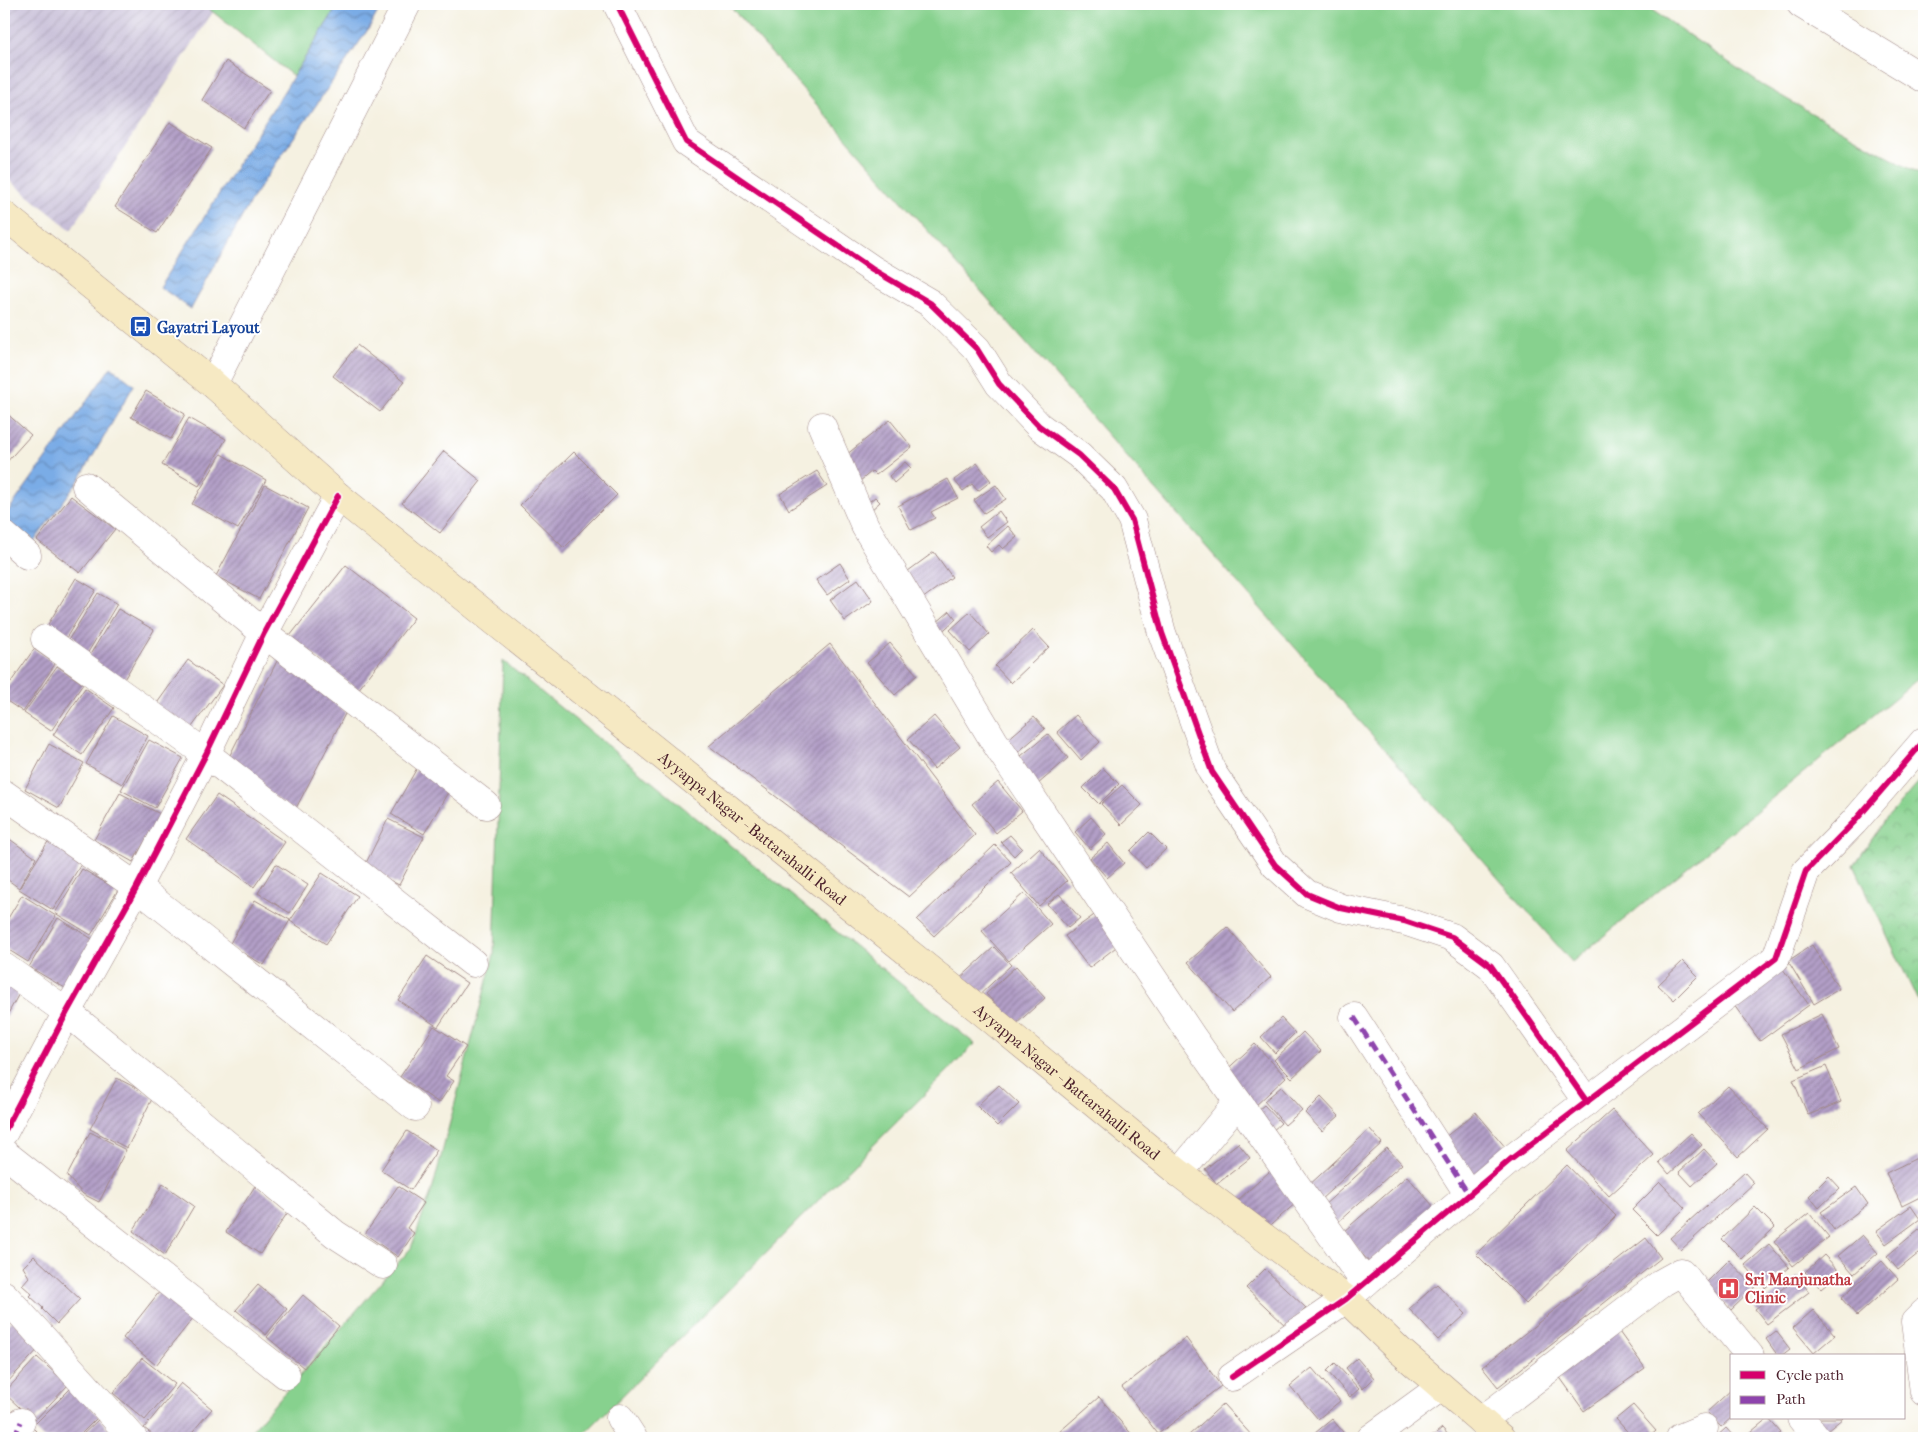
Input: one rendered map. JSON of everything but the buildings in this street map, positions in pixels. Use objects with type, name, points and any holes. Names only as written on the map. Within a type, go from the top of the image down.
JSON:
[{"type":"main road","name":"Ayyappa Nagar - Battarahalli Road","points":[[4,215],[213,384],[338,496],[990,1018],[1179,1173],[1355,1291],[1399,1350],[1501,1438]]},
{"type":"street","points":[[213,384],[408,4]]},
{"type":"street","points":[[617,4],[686,142],[872,269],[930,303],[977,349],[999,384],[1039,426],[1079,456],[1114,489],[1132,520],[1162,633],[1212,772],[1275,866],[1307,894],[1341,908],[1404,921],[1452,937],[1491,966],[1587,1102]]},
{"type":"street","points":[[1801,4],[1924,79]]},
{"type":"street","points":[[822,426],[865,526],[994,741],[1238,1102],[1355,1291]]},
{"type":"street","points":[[86,486],[264,633],[486,805]]},
{"type":"street","points":[[4,1132],[67,1012],[137,887],[206,754],[264,633],[338,496]]},
{"type":"street","points":[[4,535],[27,555]]},
{"type":"street","points":[[45,639],[206,754],[472,963]]},
{"type":"street","points":[[1232,1377],[1355,1291],[1469,1195],[1587,1102],[1776,958],[1806,871],[1854,822],[1924,741]]},
{"type":"street","points":[[4,794],[137,887],[415,1107]]},
{"type":"street","points":[[4,967],[67,1012],[335,1234],[383,1265]]},
{"type":"street","points":[[1354,1018],[1469,1195]]},
{"type":"street","points":[[1179,1173],[1238,1102]]},
{"type":"street","points":[[4,1153],[286,1374]]},
{"type":"street","points":[[1480,1421],[1664,1282],[1681,1272],[1748,1354]]},
{"type":"street","points":[[4,1295],[133,1438]]},
{"type":"street","points":[[1924,1313],[1915,1322],[1924,1392]]},
{"type":"street","points":[[1371,1438],[1442,1387]]},
{"type":"street","points":[[1803,1420],[1817,1438]]},
{"type":"shaded area","points":[[4,4],[203,4],[213,12],[71,230],[4,176]]},
{"type":"green space","points":[[203,4],[339,4],[293,76]]},
{"type":"green space","points":[[728,4],[1643,4],[1762,85],[1924,177],[1924,674],[1572,962]]},
{"type":"green space","points":[[503,661],[975,1044],[580,1438],[245,1438],[411,1248],[433,1187],[494,954]]},
{"type":"green space","points":[[1924,776],[1924,1014],[1854,865],[1886,819]]},
{"type":"water","points":[[339,4],[382,4],[369,28],[253,197],[191,309],[160,287]]},
{"type":"water","points":[[111,367],[134,385],[79,480],[30,547],[4,521],[4,517]]},
{"type":"marked path","points":[[1354,1017],[1469,1195]]},
{"type":"marked path","points":[[14,1438],[21,1422]]},
{"type":"cycle path","points":[[617,4],[686,142],[872,269],[930,303],[977,349],[999,384],[1039,426],[1079,455],[1114,489],[1132,520],[1162,633],[1212,772],[1275,865],[1307,894],[1341,908],[1404,921],[1452,937],[1491,966],[1587,1102]]},
{"type":"cycle path","points":[[4,1132],[67,1012],[137,887],[206,754],[264,633],[338,496]]},
{"type":"cycle path","points":[[1232,1377],[1346,1299],[1510,1160],[1776,958],[1806,871],[1854,822],[1924,741]]},
{"type":"place","name":"Gayatri Layout","points":[[141,327]]},
{"type":"place","name":"Sri Manjunatha Clinic","points":[[1729,1288]]}]
